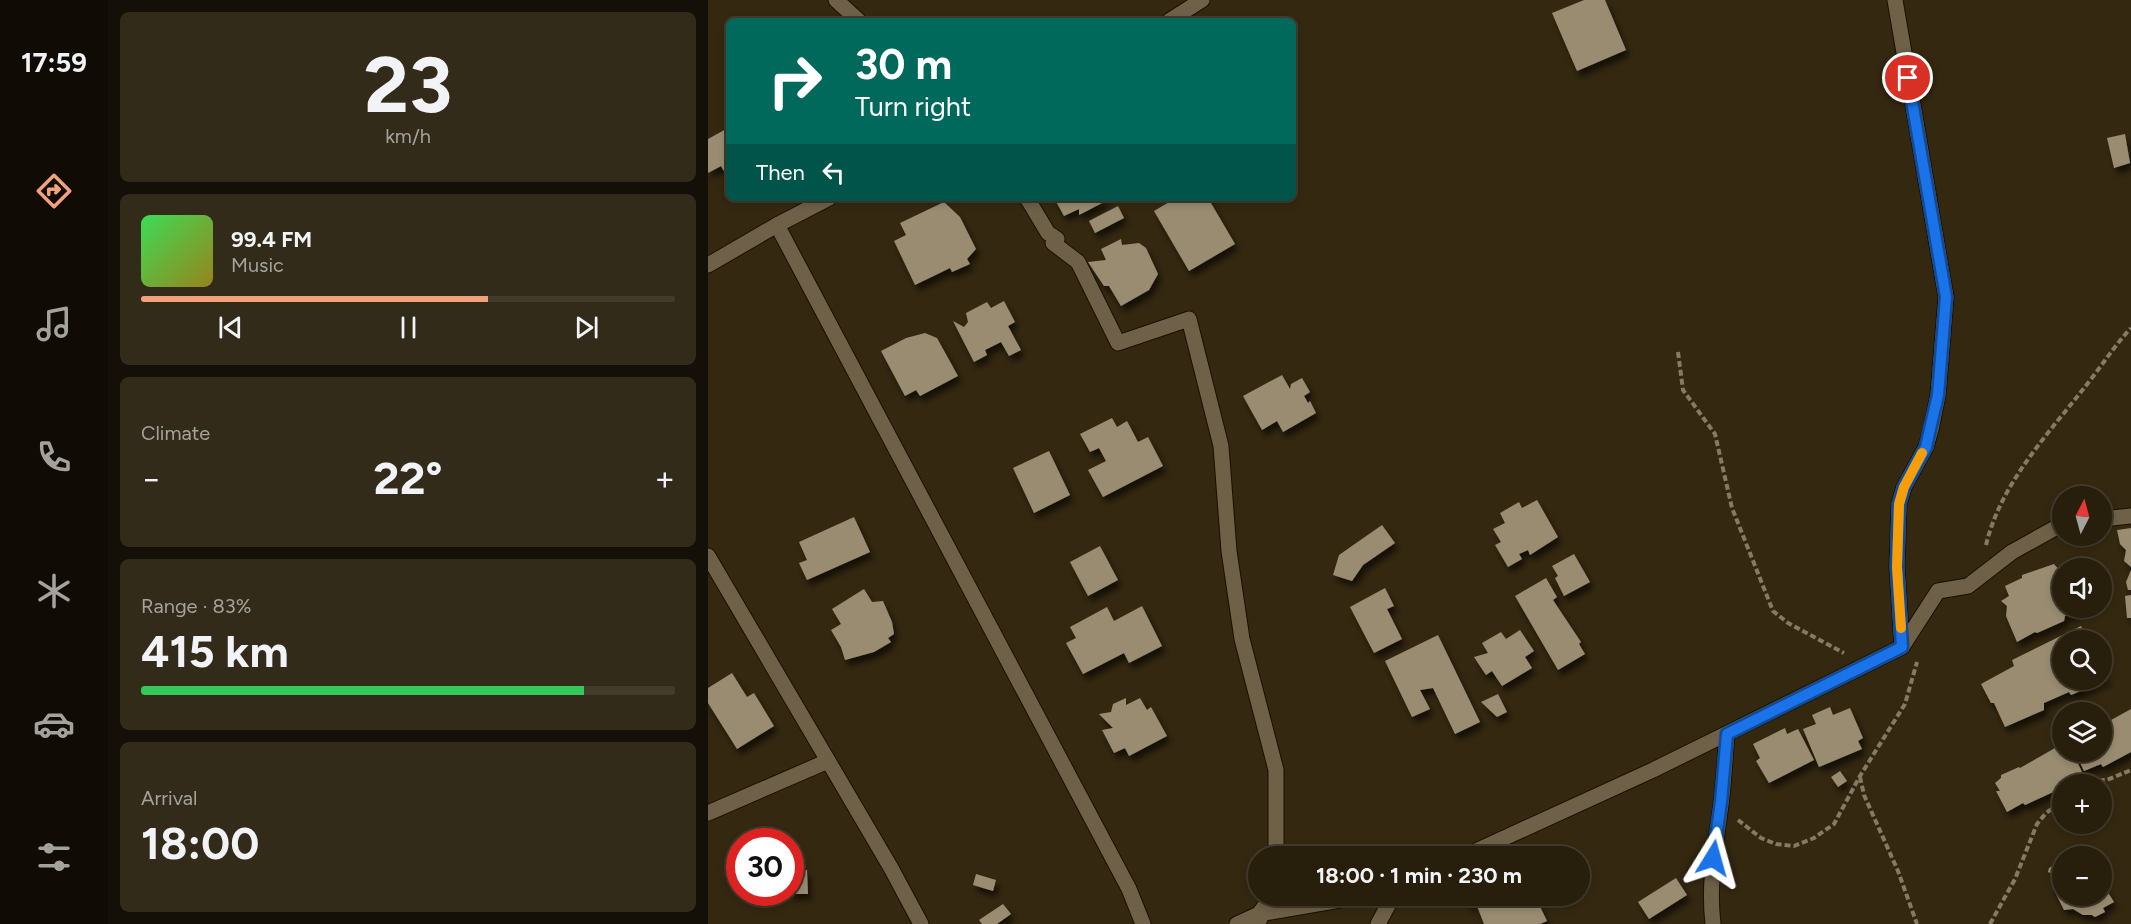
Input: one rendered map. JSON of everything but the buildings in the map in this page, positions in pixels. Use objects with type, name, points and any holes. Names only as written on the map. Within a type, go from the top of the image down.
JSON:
[{"type":"street","points":[[836,0],[856,18]]},
{"type":"street","points":[[1174,18],[1202,0]]},
{"type":"street","points":[[1895,0],[1946,297],[1938,395],[1926,447],[1904,487],[1899,504],[1897,567],[1902,647]]},
{"type":"street","points":[[708,265],[823,201]]},
{"type":"street","points":[[1029,201],[1048,233],[1057,239],[1053,243],[1078,262],[1118,343],[1189,319],[1221,446],[1229,551],[1242,639],[1276,770],[1276,846]]},
{"type":"street","points":[[777,225],[1130,889],[1143,924]]},
{"type":"street","points":[[2112,518],[2131,516]]},
{"type":"street","points":[[1486,846],[1727,734],[1902,647],[1938,591],[1968,586],[2012,552],[2052,529]]},
{"type":"street","points":[[708,556],[891,867],[921,924]]},
{"type":"street","points":[[1713,924],[1710,903],[1713,858],[1727,734]]},
{"type":"street","points":[[708,813],[828,761]]},
{"type":"street","points":[[1238,924],[1318,906]]},
{"type":"street","points":[[1378,924],[1388,906]]},
{"type":"path","points":[[1984,552],[1989,531],[2020,472],[2131,328]]},
{"type":"path","points":[[1678,352],[1683,390],[1715,435],[1732,508],[1773,611],[1788,622],[1866,665]]},
{"type":"path","points":[[1721,802],[1742,824],[1761,838],[1776,844],[1794,846],[1814,838],[1834,824],[1860,776],[1905,704],[1918,658]]},
{"type":"path","points":[[2112,778],[2131,770]]},
{"type":"path","points":[[1860,776],[1864,795],[1898,871],[1917,924]]},
{"type":"path","points":[[1990,924],[2015,879],[2037,824],[2052,809]]},
{"type":"slow traffic","points":[[1901,628],[1897,567],[1899,504],[1904,487],[1922,453]]},
{"type":"route","points":[[1713,858],[1727,734],[1902,647],[1897,567],[1899,504],[1904,487],[1926,447],[1938,395],[1946,297],[1908,78]]}]
